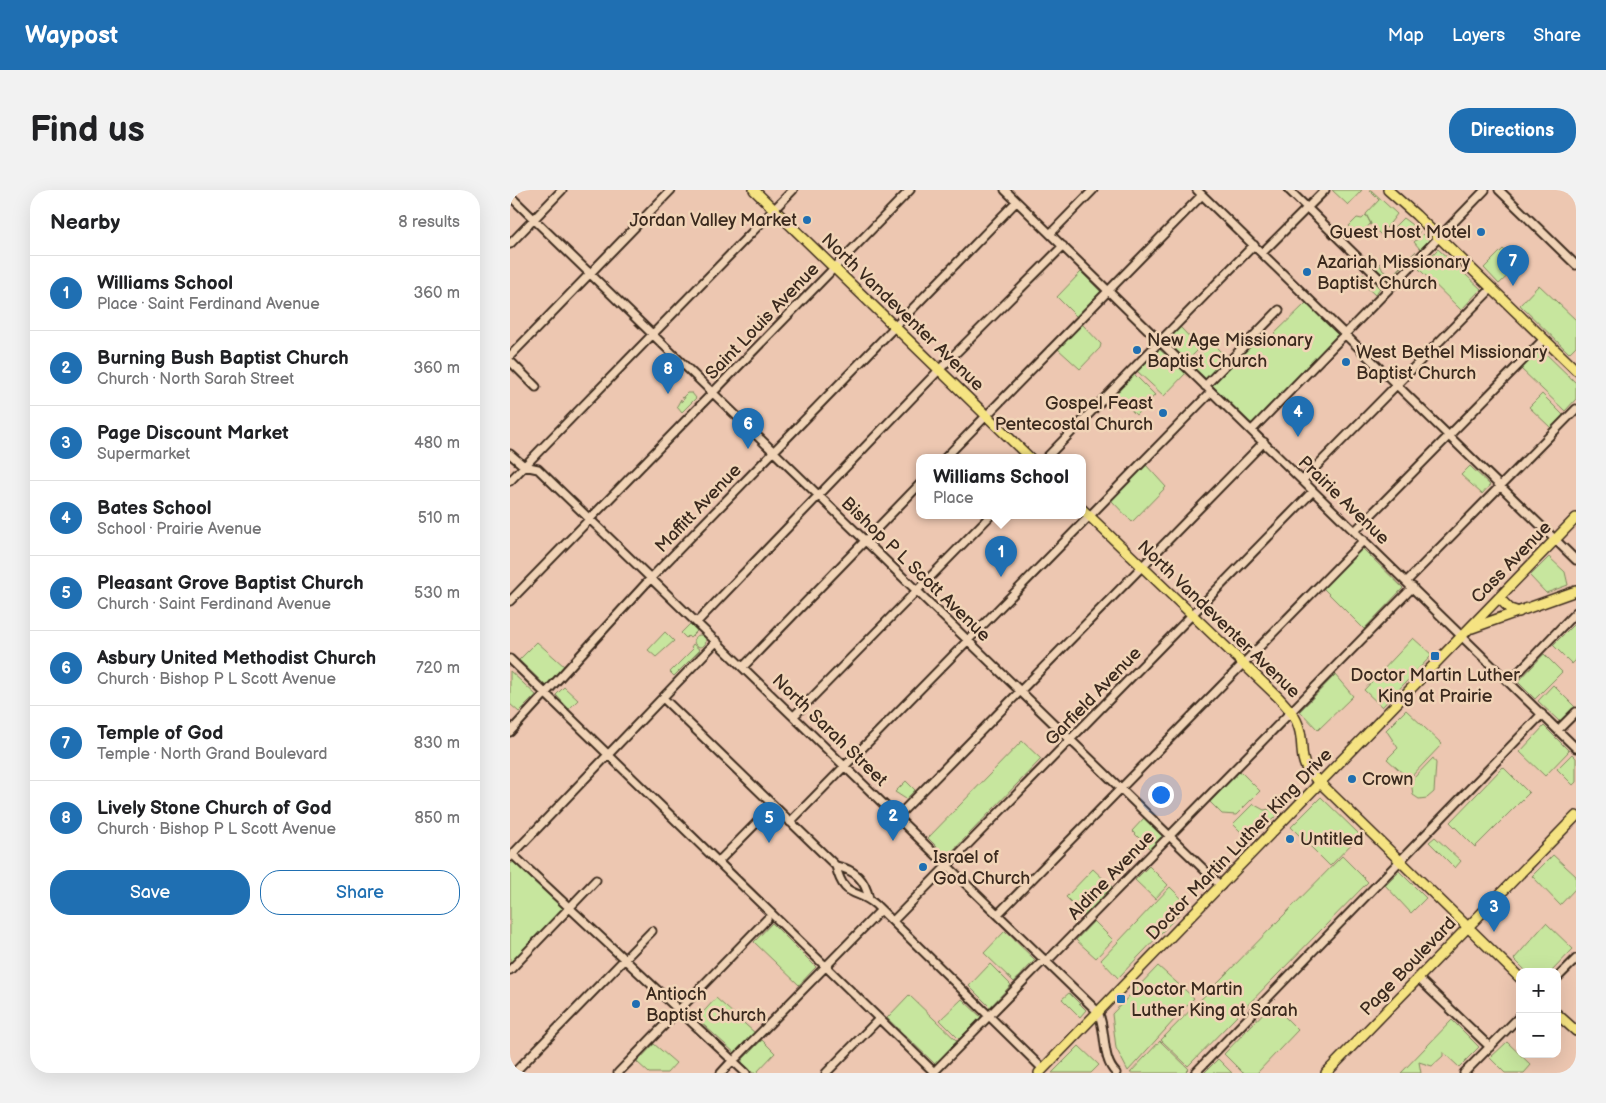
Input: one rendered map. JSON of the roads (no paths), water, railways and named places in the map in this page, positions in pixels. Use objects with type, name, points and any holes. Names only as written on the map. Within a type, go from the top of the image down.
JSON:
[{"type":"main road","name":"North Vandeventer Avenue","points":[[754,190],[1026,454]]},
{"type":"main road","points":[[1388,190],[1576,370]]},
{"type":"main road","name":"North Vandeventer Avenue","points":[[1086,512],[1291,712],[1299,727],[1305,766],[1320,784],[1516,974]]},
{"type":"main road","name":"Cass Avenue","points":[[1462,636],[1576,518]]},
{"type":"main road","points":[[1469,629],[1576,591]]},
{"type":"main road","points":[[1499,598],[1508,608],[1519,612]]},
{"type":"main road","name":"Doctor Martin Luther King Drive","points":[[1041,1071],[1462,636]]},
{"type":"main road","name":"Page Boulevard","points":[[1326,1073],[1576,816]]},
{"type":"main road","points":[[1561,1018],[1576,1031]]},
{"type":"street","points":[[510,244],[562,190]]},
{"type":"street","points":[[510,356],[671,190]]},
{"type":"street","points":[[510,481],[793,190]]},
{"type":"street","name":"Saint Louis Avenue","points":[[510,601],[910,190]]},
{"type":"street","name":"Prairie Avenue","points":[[1005,190],[1576,748]]},
{"type":"street","points":[[1050,234],[1093,190]]},
{"type":"street","points":[[1290,190],[1390,288]]},
{"type":"street","points":[[1262,253],[1326,190]]},
{"type":"street","points":[[1252,430],[1485,190]]},
{"type":"street","points":[[1499,190],[1576,265]]},
{"type":"street","points":[[949,454],[1108,291],[1200,193],[1576,560]]},
{"type":"street","name":"Bishop P L Scott Avenue","points":[[510,196],[1220,886]]},
{"type":"street","name":"Maffitt Avenue","points":[[510,732],[546,695],[651,578],[1016,202]]},
{"type":"street","points":[[1050,454],[1254,245]]},
{"type":"street","points":[[697,622],[818,495],[1063,246]]},
{"type":"street","points":[[1303,480],[1492,288]]},
{"type":"street","points":[[1205,386],[1279,310]]},
{"type":"street","points":[[1355,531],[1544,339]]},
{"type":"street","points":[[510,361],[536,386]]},
{"type":"street","points":[[790,822],[1211,392]]},
{"type":"street","points":[[1407,581],[1576,409]]},
{"type":"street","points":[[897,817],[1264,442]]},
{"type":"street","name":"North Sarah Street","points":[[510,454],[524,466],[538,469],[1098,1012],[1102,1020],[1109,1062],[1116,1073]]},
{"type":"street","points":[[743,667],[916,488]]},
{"type":"street","name":"Garfield Avenue","points":[[893,921],[1313,491]]},
{"type":"street","points":[[794,716],[987,519]]},
{"type":"street","points":[[998,914],[1364,540]]},
{"type":"street","name":"Aldine Avenue","points":[[934,1073],[1052,956],[1413,587]]},
{"type":"street","points":[[1509,682],[1576,612]]},
{"type":"street","points":[[717,641],[511,856],[570,908],[679,1010],[735,1058],[746,1073]]},
{"type":"street","points":[[510,659],[934,1073]]},
{"type":"street","points":[[663,698],[836,866],[846,868],[859,876],[864,882],[869,899]]},
{"type":"street","points":[[1558,730],[1576,712]]},
{"type":"street","points":[[1196,1073],[1542,714]]},
{"type":"street","points":[[718,862],[773,806]]},
{"type":"street","points":[[836,866],[838,876],[846,889],[852,894],[869,899],[893,921],[990,1016],[1041,1071]]},
{"type":"street","points":[[510,970],[596,880]]},
{"type":"street","points":[[721,1073],[881,910]]},
{"type":"street","points":[[618,1073],[768,919]]},
{"type":"street","points":[[514,1073],[652,931]]},
{"type":"street","points":[[1561,974],[1576,959]]},
{"type":"street","points":[[1418,978],[1490,1047]]},
{"type":"street","points":[[826,1073],[879,1019]]},
{"type":"street","points":[[1464,1073],[1516,1020]]},
{"type":"place","name":"Jordan Valley Market","points":[[807,220]]},
{"type":"place","name":"Guest Host Motel","points":[[1481,232]]},
{"type":"place","name":"Azariah Missionary Baptist Church","points":[[1307,272]]},
{"type":"place","name":"Temple of God","points":[[1513,286]]},
{"type":"place","name":"New Age Missionary Baptist Church","points":[[1137,350]]},
{"type":"place","name":"West Bethel Missionary Baptist Church","points":[[1346,362]]},
{"type":"place","name":"Lively Stone Church of God","points":[[668,394]]},
{"type":"place","name":"Gospel Feast Pentecostal Church","points":[[1163,413]]},
{"type":"place","name":"Bates School","points":[[1298,437]]},
{"type":"place","name":"Asbury United Methodist Church","points":[[748,449]]},
{"type":"place","name":"Williams School","points":[[1001,577]]},
{"type":"place","name":"Doctor Martin Luther King at Prairie","points":[[1435,656]]},
{"type":"place","name":"Crown","points":[[1352,779]]},
{"type":"place","name":"Untitled","points":[[1290,839]]},
{"type":"place","name":"Burning Bush Baptist Church","points":[[893,841]]},
{"type":"place","name":"Pleasant Grove Baptist Church","points":[[769,843]]},
{"type":"place","name":"Israel of God Church","points":[[923,867]]},
{"type":"place","name":"Page Discount Market","points":[[1494,932]]},
{"type":"place","name":"Doctor Martin Luther King at Sarah","points":[[1121,999]]},
{"type":"place","name":"Antioch Baptist Church","points":[[636,1004]]}]
